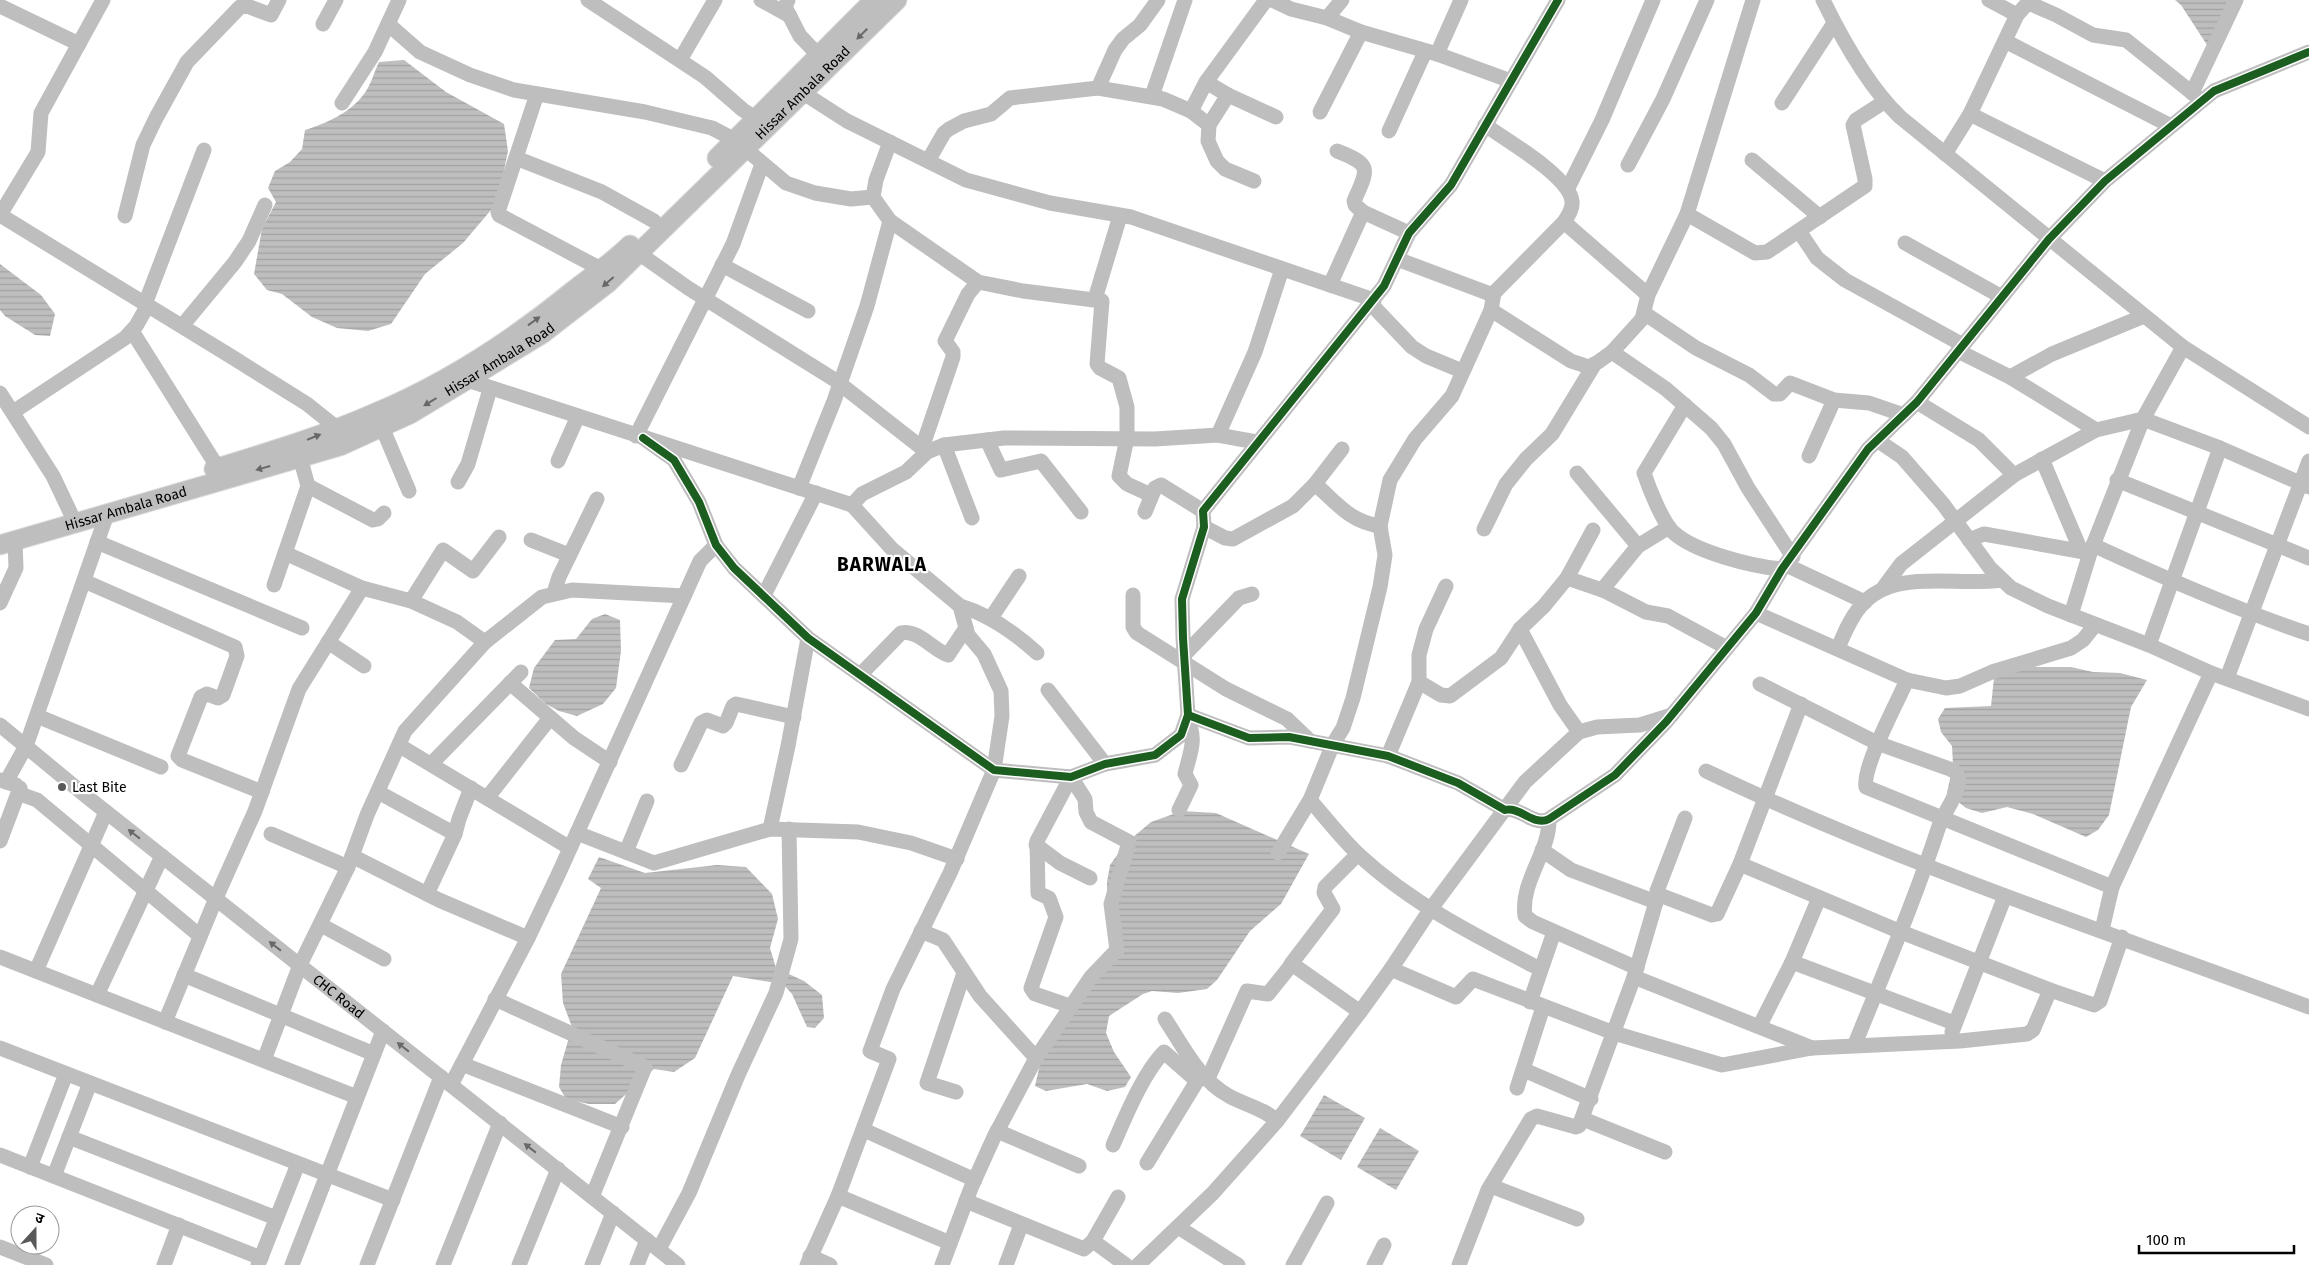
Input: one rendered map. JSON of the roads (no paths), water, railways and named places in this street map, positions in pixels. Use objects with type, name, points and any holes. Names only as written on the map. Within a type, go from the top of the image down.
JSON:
[{"type":"main road","name":"Hissar Ambala Road","points":[[824,61],[874,0]]},
{"type":"main road","name":"Hissar Ambala Road","points":[[5,540],[107,514],[340,446],[410,414],[547,312],[601,269],[633,250],[824,61],[897,0]]},
{"type":"main road","name":"Hissar Ambala Road","points":[[5,540],[71,514],[302,442],[376,413],[459,377],[542,334],[608,283],[654,221],[739,145]]},
{"type":"street","points":[[103,0],[41,113],[38,152],[0,215],[307,404],[338,428]]},
{"type":"street","points":[[125,216],[142,145],[187,62],[240,7],[246,6],[271,15],[279,0]]},
{"type":"street","points":[[323,24],[336,0]]},
{"type":"street","points":[[342,103],[375,52],[399,0]]},
{"type":"street","points":[[680,60],[715,0]]},
{"type":"street","points":[[761,0],[790,16]]},
{"type":"street","points":[[788,0],[784,5],[800,36],[824,61]]},
{"type":"street","points":[[1098,88],[1115,50],[1123,39],[1140,25],[1158,0]]},
{"type":"street","points":[[1152,96],[1185,0]]},
{"type":"street","points":[[1191,111],[1206,82],[1266,0]]},
{"type":"street","points":[[1272,0],[1291,9],[1328,18],[1361,32],[1431,53],[1511,81]]},
{"type":"street","points":[[1328,18],[1342,0]]},
{"type":"street","points":[[1390,131],[1431,53],[1462,0]]},
{"type":"street","points":[[1179,810],[1191,785],[1185,774],[1192,744],[1188,718],[1182,599],[1204,527],[1203,511],[1256,442],[1384,286],[1409,233],[1451,185],[1558,0]]},
{"type":"street","points":[[1568,188],[1602,120],[1653,0]]},
{"type":"street","points":[[1628,165],[1663,99],[1707,0]]},
{"type":"street","points":[[1397,259],[1492,303],[1578,364],[1588,367],[1594,365],[1612,352],[1639,325],[1648,295],[1687,214],[1753,0]]},
{"type":"street","points":[[1823,0],[1834,23],[1884,102],[1945,154],[2183,347],[2309,427]]},
{"type":"street","points":[[1990,0],[2017,15]]},
{"type":"street","points":[[1188,718],[1250,738],[1289,737],[1388,756],[1452,780],[1505,810],[1510,809],[1539,821],[1549,819],[1614,775],[1672,715],[1756,614],[1787,564],[1868,449],[1917,402],[2049,239],[2105,181],[2171,126],[2197,97],[2236,0]]},
{"type":"street","points":[[590,1],[705,77],[762,123]]},
{"type":"street","points":[[1945,154],[1970,114],[2017,15],[2023,7],[2031,4],[2093,35],[2126,40],[2197,97]]},
{"type":"street","points":[[0,6],[79,44]]},
{"type":"street","points":[[1782,103],[1834,23]]},
{"type":"street","points":[[388,24],[420,52],[514,90],[688,121],[712,128],[739,145],[786,183],[815,193],[851,199],[873,197]]},
{"type":"street","points":[[1320,112],[1361,32]]},
{"type":"street","points":[[2005,41],[2171,126]]},
{"type":"street","points":[[2197,97],[2309,52]]},
{"type":"street","points":[[1206,82],[1228,95],[1276,117]]},
{"type":"street","points":[[797,88],[847,121],[966,180],[1050,203],[1131,217],[1330,285],[1372,302],[1412,347],[1426,356],[1462,371]]},
{"type":"street","points":[[928,161],[944,133],[949,129],[964,121],[991,114],[1010,98],[1098,88],[1152,96],[1191,111],[1209,125]]},
{"type":"street","points":[[537,94],[498,210],[500,215],[601,269]]},
{"type":"street","points":[[1228,95],[1209,125],[1208,141],[1220,164],[1231,173],[1254,182]]},
{"type":"street","points":[[1687,214],[1759,254],[1767,252],[1864,186],[1865,179],[1853,125],[1856,120],[1884,102]]},
{"type":"street","points":[[1970,114],[2105,181]]},
{"type":"street","points":[[1278,854],[1310,800],[1333,744],[1343,728],[1353,698],[1376,602],[1384,554],[1380,526],[1386,497],[1396,469],[1415,439],[1447,402],[1492,303],[1564,222],[1572,208],[1568,188],[1557,177],[1485,125]]},
{"type":"street","points":[[890,142],[876,180],[873,197],[890,221],[978,282],[1023,291],[1095,300],[1103,303],[1097,364],[1100,368],[1119,378],[1127,407],[1127,438],[1119,476],[1127,484],[1152,495]]},
{"type":"street","points":[[13,412],[125,338],[132,331],[146,305],[204,150]]},
{"type":"street","points":[[1337,151],[1362,163],[1365,168],[1365,175],[1354,202],[1363,212],[1409,233]]},
{"type":"street","points":[[516,158],[602,192],[654,221]]},
{"type":"street","points":[[1752,160],[1820,217]]},
{"type":"street","points":[[639,437],[704,298],[733,244],[762,164]]},
{"type":"street","points":[[182,326],[235,262],[249,241],[265,205]]},
{"type":"street","points":[[1330,285],[1363,212]]},
{"type":"street","points":[[1095,300],[1120,216]]},
{"type":"street","points":[[798,488],[867,306],[890,221]]},
{"type":"street","points":[[1564,222],[1648,295]]},
{"type":"street","points":[[1799,231],[1817,258],[1845,280],[2096,430]]},
{"type":"street","points":[[1906,243],[2002,297]]},
{"type":"street","points":[[633,250],[704,298],[839,383],[924,450]]},
{"type":"street","points":[[722,265],[808,311]]},
{"type":"street","points":[[1218,435],[1255,352],[1282,269]]},
{"type":"street","points":[[852,504],[862,494],[906,472],[924,450],[953,357],[953,352],[945,341],[968,294],[978,282]]},
{"type":"street","points":[[1644,313],[1696,348],[1749,375],[1774,394],[1780,394],[1790,383],[1834,400],[1869,403],[1904,414]]},
{"type":"street","points":[[2010,377],[2052,354],[2144,316]]},
{"type":"street","points":[[132,331],[218,468]]},
{"type":"street","points":[[2071,614],[2088,550],[2143,419],[2183,347]]},
{"type":"street","points":[[1612,352],[1646,373],[1711,428],[1724,444],[1787,564]]},
{"type":"street","points":[[1484,529],[1506,484],[1526,459],[1552,434],[1594,365]]},
{"type":"street","points":[[459,377],[490,389],[852,504],[892,549],[960,606],[991,618],[1016,635],[1037,653]]},
{"type":"street","points":[[458,482],[468,464],[490,389]]},
{"type":"street","points":[[0,393],[53,476],[71,514]]},
{"type":"street","points":[[1809,456],[1834,400]]},
{"type":"street","points":[[1917,402],[1979,440],[2014,476]]},
{"type":"street","points":[[1685,405],[1644,470],[1644,475],[1669,527],[1684,539],[1727,558],[1763,568],[1787,564],[1865,602]]},
{"type":"street","points":[[558,461],[578,416]]},
{"type":"street","points":[[1838,648],[1850,622],[1865,602],[1884,588],[1901,564],[2014,476],[2096,430],[2143,419],[2220,448],[2305,486]]},
{"type":"street","points":[[382,427],[409,491]]},
{"type":"street","points":[[924,450],[944,445],[987,440],[1155,439],[1218,435],[1256,442]]},
{"type":"street","points":[[639,437],[674,460],[700,502],[716,546],[734,568],[808,638],[994,770],[1071,777],[1105,764],[1149,757],[1161,752],[1177,740],[1186,728],[1188,718]]},
{"type":"street","points":[[987,440],[1002,470],[1041,461],[1081,512]]},
{"type":"street","points":[[1878,440],[1902,457],[2001,580],[2031,599],[2149,645],[2226,678],[2308,705]]},
{"type":"street","points":[[944,445],[972,518]]},
{"type":"street","points":[[2149,645],[2195,512],[2220,448]]},
{"type":"street","points":[[1204,527],[1225,538],[1233,539],[1293,506],[1315,484],[1342,449]]},
{"type":"street","points":[[274,585],[308,486],[300,457]]},
{"type":"street","points":[[2042,459],[2088,550]]},
{"type":"street","points":[[2226,678],[2252,615],[2276,544],[2305,486],[2309,461]]},
{"type":"street","points":[[1577,473],[1638,546]]},
{"type":"street","points":[[2118,480],[2309,558]]},
{"type":"street","points":[[1315,484],[1356,519],[1365,524],[1380,526]]},
{"type":"street","points":[[308,486],[374,520],[378,520],[384,513]]},
{"type":"street","points":[[1145,512],[1155,488],[1163,486],[1203,511]]},
{"type":"street","points":[[764,595],[816,493]]},
{"type":"street","points":[[554,593],[569,555],[597,498]]},
{"type":"street","points":[[0,841],[9,783],[37,716],[107,514]]},
{"type":"street","points":[[1602,590],[1638,546],[1669,527]]},
{"type":"street","points":[[1418,682],[1441,695],[1450,696],[1498,662],[1520,629],[1544,606],[1566,578],[1593,530]]},
{"type":"street","points":[[1969,540],[1978,535],[1987,534],[2088,550],[2252,615],[2309,634]]},
{"type":"street","points":[[412,601],[442,550],[473,571],[499,537]]},
{"type":"street","points":[[0,603],[16,568],[5,540]]},
{"type":"street","points":[[531,540],[569,555]]},
{"type":"street","points":[[97,542],[302,628]]},
{"type":"street","points":[[367,1265],[393,1200],[446,1081],[462,1064],[528,938],[610,762],[700,561],[716,546]]},
{"type":"street","points":[[285,553],[362,588],[412,601],[457,622],[485,642]]},
{"type":"street","points":[[991,618],[1019,576]]},
{"type":"street","points":[[1566,578],[1602,590],[1646,612],[1668,616],[1727,648]]},
{"type":"street","points":[[1884,588],[1904,582],[1986,582],[2001,580]]},
{"type":"street","points":[[84,581],[235,647],[237,656],[223,696],[218,698],[206,694],[201,697],[178,756],[182,760],[262,792]]},
{"type":"street","points":[[1388,756],[1418,682],[1419,655],[1426,629],[1446,586]]},
{"type":"street","points":[[165,1022],[262,792],[299,689],[362,588]]},
{"type":"street","points":[[264,1060],[300,965],[350,862],[405,731],[485,642],[542,597],[554,593],[572,590],[684,596]]},
{"type":"street","points":[[1184,658],[1240,598],[1252,594]]},
{"type":"street","points":[[1133,595],[1135,631],[1184,658],[1226,689],[1287,719],[1310,741]]},
{"type":"street","points":[[830,1265],[809,1261],[838,1196],[889,1059],[870,1051],[892,989],[957,859],[994,770],[1002,716],[1001,691],[984,654],[970,638],[960,606]]},
{"type":"street","points":[[1756,614],[1838,648],[1907,680],[1946,688],[1960,686],[1992,672],[2071,648],[2083,640],[2095,625]]},
{"type":"street","points":[[860,675],[901,633],[917,636],[948,656],[966,628]]},
{"type":"street","points":[[1520,629],[1560,705],[1579,732]]},
{"type":"street","points":[[770,829],[794,717],[808,638]]},
{"type":"street","points":[[328,642],[364,666]]},
{"type":"street","points":[[431,764],[521,672]]},
{"type":"street","points":[[2102,930],[2112,887],[2211,672]]},
{"type":"street","points":[[1907,680],[1877,743],[1866,780],[1866,787],[2112,887]]},
{"type":"street","points":[[510,683],[574,738],[610,762]]},
{"type":"street","points":[[1760,684],[1877,743],[1957,772],[1959,778],[1958,788],[1942,819],[1901,932],[1855,1044]]},
{"type":"street","points":[[1048,690],[1105,764]]},
{"type":"street","points":[[681,764],[701,722],[707,720],[723,726],[733,706],[736,704],[794,717]]},
{"type":"street","points":[[1542,850],[1571,870],[1715,916],[1740,864],[1801,704]]},
{"type":"street","points":[[1138,1265],[1213,1193],[1277,1121],[1392,969],[1430,910],[1525,782],[1579,732],[1597,728],[1640,724],[1672,715]]},
{"type":"street","points":[[37,716],[161,767]]},
{"type":"street","points":[[487,798],[550,718]]},
{"type":"street","name":"CHC Road","points":[[0,725],[106,812],[678,1265]]},
{"type":"street","points":[[400,746],[570,848]]},
{"type":"street","points":[[1706,771],[1764,798],[2005,896],[2309,1007]]},
{"type":"street","points":[[1070,1006],[1035,994],[1031,990],[1056,917],[1049,898],[1038,893],[1036,845],[1071,777]]},
{"type":"street","points":[[942,1265],[966,1201],[996,1131],[1036,1058],[1091,977],[1118,950],[1111,904],[1129,844],[1126,839],[1091,822],[1086,812],[1085,799],[1071,777]]},
{"type":"street","points":[[9,783],[23,795],[37,800],[200,936]]},
{"type":"street","points":[[427,894],[455,834],[458,819],[471,788]]},
{"type":"street","points":[[378,792],[455,834]]},
{"type":"street","points":[[1310,800],[1358,854],[1430,910],[1475,936],[1540,968]]},
{"type":"street","points":[[626,852],[647,801]]},
{"type":"street","points":[[36,971],[106,812]]},
{"type":"street","points":[[1459,1265],[1491,1186],[1532,1117],[1544,1117],[1577,1127],[1583,1119],[1635,973],[1656,898],[1685,818]]},
{"type":"street","points":[[1549,819],[1549,834],[1530,881],[1524,913],[1528,919],[1635,973],[1812,1048]]},
{"type":"street","points":[[577,833],[654,863],[770,829],[858,832],[911,843],[957,859]]},
{"type":"street","points":[[637,1265],[689,1193],[738,1075],[776,993],[791,939],[789,829]]},
{"type":"street","points":[[271,834],[350,862],[528,938]]},
{"type":"street","points":[[1036,845],[1060,863],[1090,878]]},
{"type":"street","points":[[1147,1163],[1201,1079],[1210,1073],[1246,992],[1251,990],[1268,994],[1280,982],[1291,964],[1333,909],[1324,893],[1325,887],[1358,854]]},
{"type":"street","points":[[97,995],[162,856]]},
{"type":"street","points":[[1740,864],[1901,932],[1980,961],[2050,990],[2098,1004],[2122,938]]},
{"type":"street","points":[[1949,1042],[1954,1023],[2005,896]]},
{"type":"street","points":[[1760,1025],[1792,962],[1819,898]]},
{"type":"street","points":[[321,925],[384,959]]},
{"type":"street","points":[[921,932],[942,940],[980,996],[1036,1058]]},
{"type":"street","points":[[1517,1088],[1524,1070],[1537,1004],[1540,968],[1554,932]]},
{"type":"street","points":[[0,957],[357,1097]]},
{"type":"street","points":[[1792,962],[1954,1023]]},
{"type":"street","points":[[1291,964],[1360,1012]]},
{"type":"street","points":[[1392,969],[1452,996],[1459,996],[1472,979],[1614,1033],[1722,1065],[1812,1048],[1855,1044],[1949,1042],[2030,1033],[2050,990]]},
{"type":"street","points":[[956,1092],[926,1083],[964,973]]},
{"type":"street","points":[[184,975],[374,1054]]},
{"type":"street","points":[[495,999],[645,1067],[592,1197]]},
{"type":"street","points":[[1166,1019],[1201,1079]]},
{"type":"street","points":[[292,1265],[383,1031]]},
{"type":"street","points":[[0,1048],[393,1200]]},
{"type":"street","points":[[1113,1145],[1128,1111],[1154,1064],[1164,1052],[1201,1079],[1229,1096],[1266,1113],[1277,1121]]},
{"type":"street","points":[[462,1064],[622,1127]]},
{"type":"street","points":[[1524,1070],[1591,1099]]},
{"type":"street","points":[[30,1167],[66,1074]]},
{"type":"street","points":[[54,1176],[90,1083]]},
{"type":"street","points":[[1583,1119],[1665,1152]]},
{"type":"street","points":[[443,1265],[500,1124]]},
{"type":"street","points":[[864,1130],[975,1180]]},
{"type":"street","points":[[996,1131],[1078,1166]]},
{"type":"street","points":[[69,1137],[276,1218]]},
{"type":"street","points":[[0,1155],[179,1225],[259,1261],[298,1164]]},
{"type":"street","points":[[519,1265],[558,1169]]},
{"type":"street","points":[[1491,1186],[1577,1219]]},
{"type":"street","points":[[838,1196],[950,1243]]},
{"type":"street","points":[[966,1201],[1021,1225],[1081,1249],[1086,1249],[1094,1241],[1118,1197]]},
{"type":"street","points":[[1293,1265],[1327,1203]]},
{"type":"street","points":[[592,1265],[613,1213]]},
{"type":"street","points":[[164,1265],[179,1225]]},
{"type":"street","points":[[1006,1265],[1021,1225]]},
{"type":"street","points":[[1178,1227],[1238,1265]]},
{"type":"street","points":[[1094,1241],[1126,1265]]},
{"type":"street","points":[[1374,1265],[1384,1245]]},
{"type":"street","points":[[0,1247],[41,1264]]},
{"type":"place","name":"Last Bite","points":[[62,787]]},
{"type":"district","name":"BARWALA","points":[[882,564]]}]
